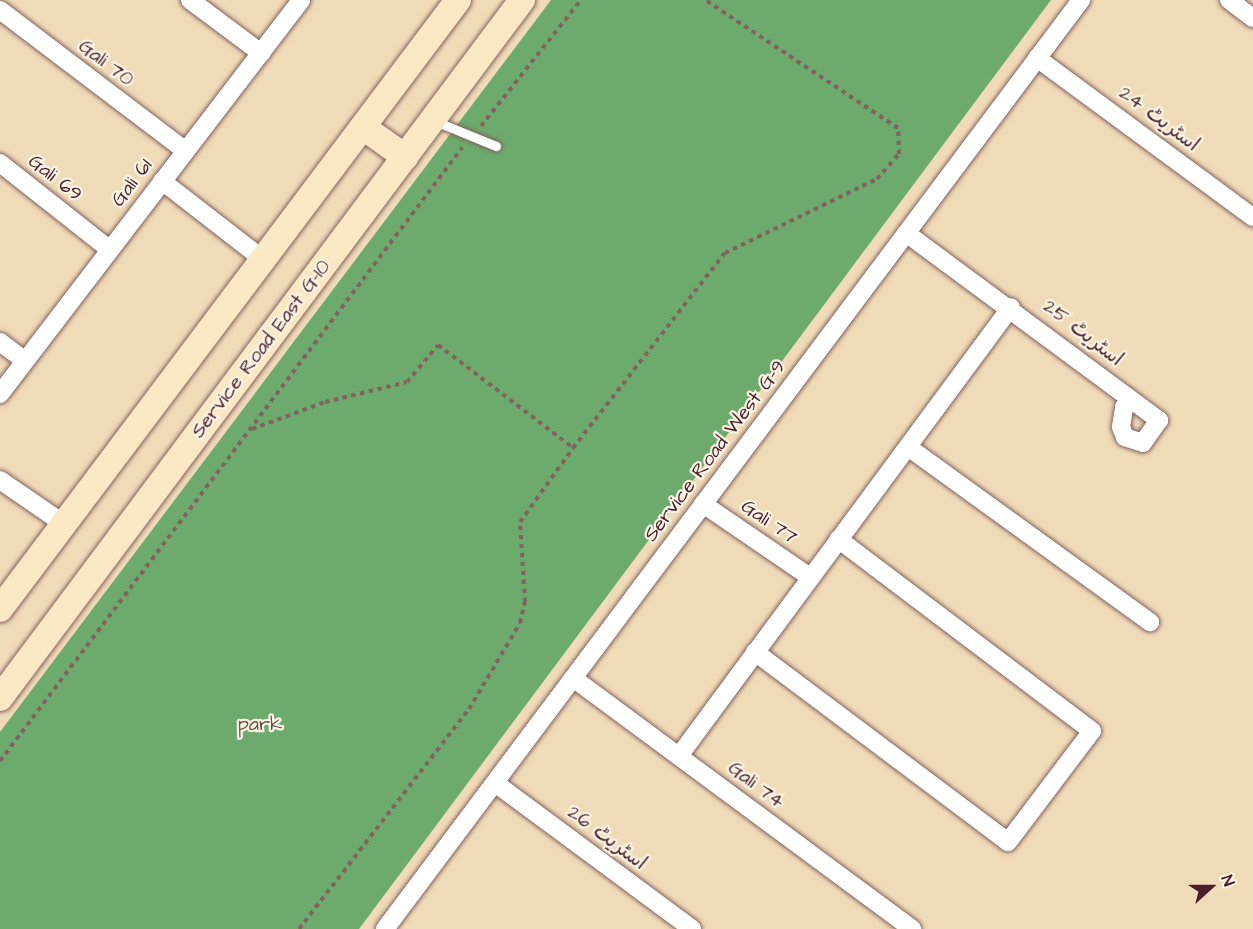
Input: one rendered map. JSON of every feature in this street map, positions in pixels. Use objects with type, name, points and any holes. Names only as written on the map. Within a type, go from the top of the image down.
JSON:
[{"type":"main road","points":[[0,609],[458,0]]},
{"type":"main road","name":"Service Road East G-10","points":[[0,698],[522,0]]},
{"type":"main road","points":[[363,126],[405,157]]},
{"type":"street","points":[[190,0],[261,53]]},
{"type":"street","name":"Gali 61","points":[[0,394],[301,0]]},
{"type":"street","name":"Service Road West G-9","points":[[385,929],[1081,0]]},
{"type":"street","points":[[1229,0],[1253,18]]},
{"type":"street","name":"Gali 70","points":[[0,10],[186,151]]},
{"type":"street","name":"اسٹریٹ 24","points":[[1037,58],[1253,217]]},
{"type":"street","name":"Gali 69","points":[[0,163],[110,250]]},
{"type":"street","points":[[162,182],[264,260]]},
{"type":"street","name":"اسٹریٹ 25","points":[[906,233],[1011,307],[1159,420],[1143,443],[1125,436],[1121,427],[1124,407],[1131,402]]},
{"type":"street","points":[[679,756],[1011,307]]},
{"type":"street","points":[[0,342],[25,362]]},
{"type":"street","points":[[908,447],[1150,622]]},
{"type":"street","points":[[0,480],[64,525]]},
{"type":"street","name":"Gali 77","points":[[703,504],[810,577]]},
{"type":"street","points":[[755,652],[1008,842],[1092,731],[838,539]]},
{"type":"street","name":"Gali 74","points":[[573,678],[912,929]]},
{"type":"street","name":"اسٹریٹ 26","points":[[495,783],[692,929]]},
{"type":"lane","points":[[432,120],[496,147]]},
{"type":"path","points":[[0,761],[471,136],[581,0]]},
{"type":"path","points":[[299,929],[469,709],[520,623],[525,602],[520,522],[573,448],[725,253],[877,179],[899,154],[898,128],[705,0]]},
{"type":"path","points":[[250,430],[325,402],[407,382],[438,345],[573,448]]},
{"type":"green space","name":"park","points":[[551,0],[1051,0],[359,929],[0,929],[0,732]]}]
